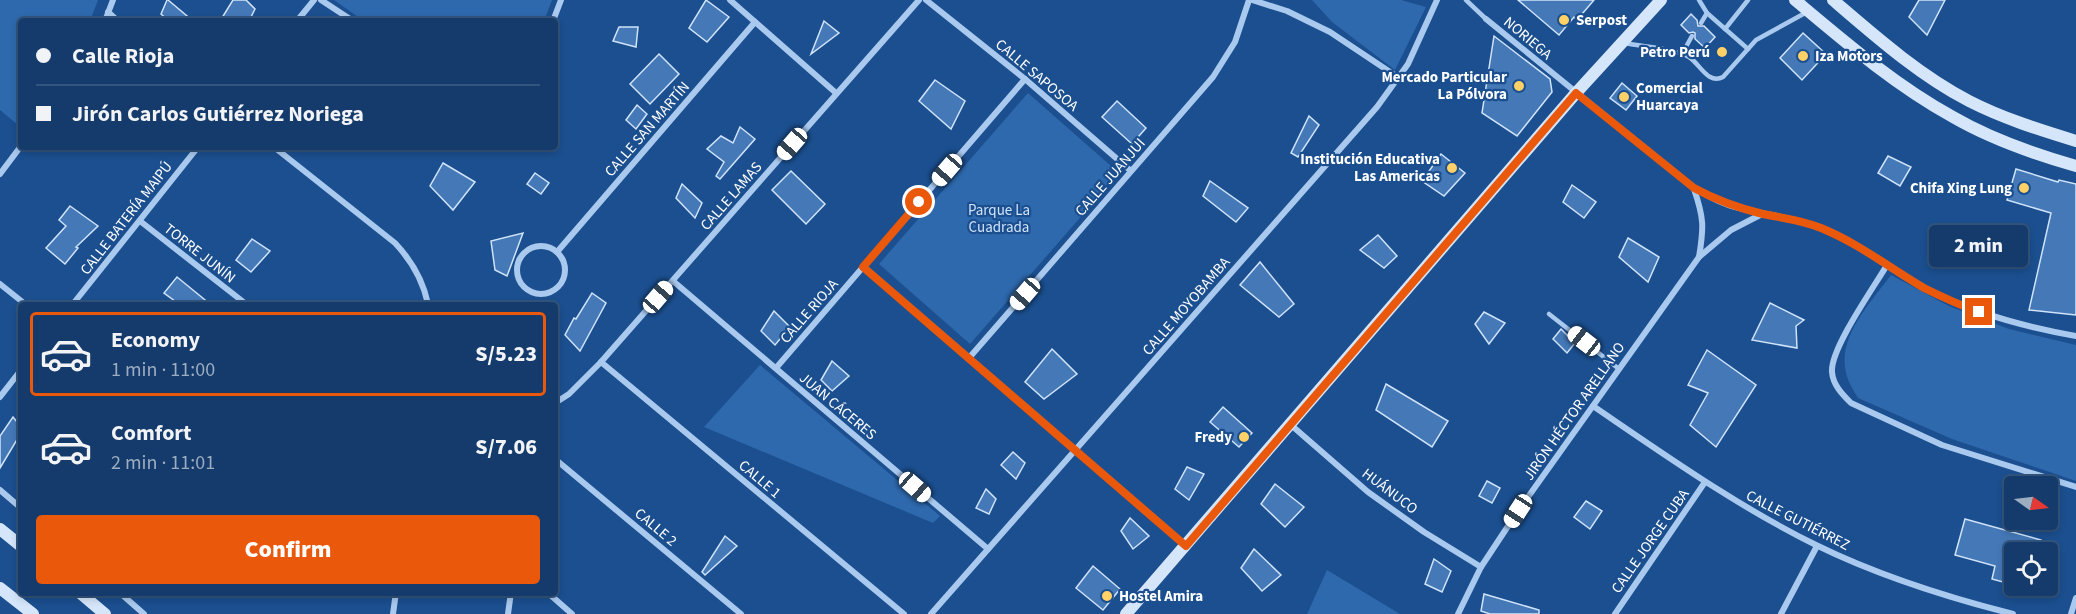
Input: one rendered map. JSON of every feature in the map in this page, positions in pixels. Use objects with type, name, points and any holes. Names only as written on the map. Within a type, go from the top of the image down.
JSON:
[{"type":"street","points":[[106,18],[113,0]]},
{"type":"street","points":[[299,18],[314,0]]},
{"type":"street","points":[[321,0],[348,18]]},
{"type":"street","points":[[555,18],[561,0]]},
{"type":"street","points":[[730,0],[836,93]]},
{"type":"street","name":"CALLE LAMAS","points":[[558,401],[569,394],[602,362],[919,0]]},
{"type":"street","name":"CALLE SAPOSOA","points":[[926,0],[1025,79],[1131,171]]},
{"type":"street","points":[[1250,0],[1287,11],[1320,26],[1399,78]]},
{"type":"street","name":"CALLE JUANJUI","points":[[969,358],[1213,77],[1235,42],[1250,0]]},
{"type":"street","name":"CALLE MOYOBAMBA","points":[[931,614],[1377,107],[1399,78],[1418,45],[1437,0]]},
{"type":"street","points":[[1126,614],[1576,93],[1660,0]]},
{"type":"street","points":[[1795,0],[1851,48],[1903,87],[1954,118],[2020,149],[2076,166]]},
{"type":"street","points":[[1833,0],[1915,67],[1969,101],[2037,129],[2076,141]]},
{"type":"street","points":[[108,12],[115,18]]},
{"type":"street","name":"NORIEGA","points":[[1486,19],[1694,188],[1715,200],[1763,214],[1794,219],[1821,228],[1959,305],[1999,319],[2076,336]]},
{"type":"street","name":"CALLE SAN MARTÍN","points":[[557,252],[755,22]]},
{"type":"street","name":"CALLE RIOJA","points":[[776,368],[1025,79]]},
{"type":"street","points":[[0,174],[18,150]]},
{"type":"street","name":"CALLE BATERÍA MAIPÚ","points":[[75,302],[196,150]]},
{"type":"street","points":[[278,150],[396,243],[419,276],[427,302]]},
{"type":"street","name":"JIRÓN HÉCTOR ARELLANO","points":[[1694,188],[1704,228],[1699,257]]},
{"type":"street","name":"JIRÓN HÉCTOR ARELLANO","points":[[1458,614],[1481,567],[1518,511],[1699,257],[1731,230],[1763,214]]},
{"type":"street","name":"TORRE JUNÍN","points":[[140,221],[243,302]]},
{"type":"street","points":[[534,247],[550,248],[557,252],[564,266],[562,281],[557,288],[543,294],[528,290],[518,278],[518,262],[521,255],[534,247]]},
{"type":"street","points":[[1887,265],[1834,355],[1832,372],[1834,382],[1841,393],[1851,403],[1942,445],[2076,488]]},
{"type":"street","points":[[863,267],[1186,546]]},
{"type":"street","name":"JUAN CÁCERES","points":[[673,281],[988,549]]},
{"type":"street","points":[[0,284],[22,302]]},
{"type":"street","name":"CALLE 1","points":[[602,362],[904,614]]},
{"type":"street","points":[[0,397],[18,374]]},
{"type":"street","name":"CALLE GUTIÉRREZ","points":[[1593,406],[1705,482],[1817,546],[1893,578],[2013,614]]},
{"type":"street","name":"HUÁNUCO","points":[[1291,425],[1368,492],[1481,567]]},
{"type":"street","name":"CALLE 2","points":[[558,462],[741,614]]},
{"type":"street","name":"CALLE JORGE CUBA","points":[[1615,614],[1705,482]]},
{"type":"street","points":[[0,490],[18,505]]},
{"type":"street","points":[[0,529],[18,544]]},
{"type":"street","points":[[1781,614],[1817,546]]},
{"type":"street","points":[[0,588],[33,614]]},
{"type":"street","points":[[84,596],[105,614]]},
{"type":"street","points":[[124,596],[144,614]]},
{"type":"street","points":[[393,614],[394,596]]},
{"type":"street","points":[[508,614],[510,596]]},
{"type":"street","points":[[552,596],[572,614]]},
{"type":"street","points":[[2071,614],[2076,598]]},
{"type":"lane","name":"NORIEGA","points":[[1466,0],[1486,19]]},
{"type":"lane","points":[[1699,0],[1707,13],[1748,49]]},
{"type":"lane","points":[[1725,29],[1748,0]]},
{"type":"lane","points":[[1622,43],[1682,54],[1692,59],[1711,78],[1718,79],[1723,77],[1756,40],[1808,11]]},
{"type":"lane","points":[[1701,23],[1707,13]]},
{"type":"lane","points":[[1682,54],[1692,36]]},
{"type":"lane","points":[[1549,314],[1619,369]]},
{"type":"green space","points":[[0,0],[98,0],[91,18],[18,18],[18,125],[0,110]]},
{"type":"green space","points":[[334,0],[552,0],[545,18],[360,18]]},
{"type":"green space","points":[[1312,0],[1401,0],[1426,7],[1395,70],[1332,22]]},
{"type":"green space","name":"Parque La Cuadrada","points":[[1028,93],[1119,173],[970,344],[879,264]]},
{"type":"green space","points":[[1891,275],[1949,306],[2009,329],[2076,345],[2076,481],[1952,439],[1858,398],[1846,373],[1846,346],[1866,308]]},
{"type":"green space","points":[[760,365],[940,516],[933,523],[704,427]]},
{"type":"green space","points":[[1327,570],[1400,614],[1307,614]]},
{"type":"building","points":[[168,0],[189,18],[166,18],[161,14]]},
{"type":"building","points":[[233,0],[246,0],[255,9],[250,18],[222,18]]},
{"type":"building","points":[[706,0],[729,17],[707,42],[689,28]]},
{"type":"building","points":[[1518,0],[1594,0],[1577,20],[1574,17],[1559,35]]},
{"type":"building","points":[[1919,0],[1945,0],[1927,35],[1909,17]]},
{"type":"building","points":[[1691,14],[1697,20],[1698,26],[1704,26],[1715,37],[1705,48],[1695,39],[1695,33],[1689,33],[1681,25]]},
{"type":"building","points":[[824,21],[839,33],[811,54]]},
{"type":"building","points":[[619,27],[638,27],[636,47],[613,41]]},
{"type":"building","name":"Iza Motors","points":[[1803,33],[1826,54],[1802,80],[1780,58]]},
{"type":"building","name":"Mercado Particular La Pólvora","points":[[1494,36],[1550,79],[1552,92],[1517,136],[1482,113]]},
{"type":"building","points":[[659,54],[679,74],[650,104],[630,84]]},
{"type":"building","points":[[935,80],[965,101],[951,129],[919,101]]},
{"type":"building","name":"Comercial Huarcaya","points":[[1622,83],[1637,96],[1626,110],[1610,98]]},
{"type":"building","points":[[1117,101],[1146,128],[1132,144],[1102,117]]},
{"type":"building","points":[[637,105],[647,114],[636,129],[626,120]]},
{"type":"building","points":[[1309,116],[1319,125],[1298,157],[1291,153]]},
{"type":"building","points":[[740,127],[755,139],[720,179],[716,176],[724,162],[707,149],[721,136],[733,143]]},
{"type":"building","points":[[1441,154],[1465,173],[1444,196],[1422,181]]},
{"type":"building","points":[[1888,156],[1911,167],[1900,186],[1878,173]]},
{"type":"building","points":[[443,163],[475,182],[453,210],[430,186]]},
{"type":"building","points":[[2016,169],[2058,182],[2059,180],[2076,184],[2076,315],[2029,310],[2051,213],[2007,200]]},
{"type":"building","points":[[791,171],[825,204],[806,224],[772,190]]},
{"type":"building","points":[[535,173],[549,183],[541,194],[527,184]]},
{"type":"building","points":[[1210,181],[1248,208],[1236,222],[1203,196]]},
{"type":"building","points":[[682,184],[702,203],[695,218],[676,198]]},
{"type":"building","points":[[1572,185],[1596,202],[1584,218],[1563,202]]},
{"type":"building","points":[[70,206],[98,226],[76,247],[78,248],[65,264],[46,248],[66,226],[59,220]]},
{"type":"building","points":[[523,233],[507,276],[495,270],[491,241]]},
{"type":"building","points":[[1378,235],[1397,256],[1384,268],[1360,250]]},
{"type":"building","points":[[1628,238],[1659,257],[1648,282],[1619,257]]},
{"type":"building","points":[[252,239],[270,251],[251,272],[236,260]]},
{"type":"building","points":[[1260,262],[1294,304],[1279,317],[1240,285]]},
{"type":"building","points":[[177,277],[208,302],[176,302],[164,293]]},
{"type":"building","points":[[592,293],[606,303],[580,351],[565,335]]},
{"type":"building","points":[[1770,303],[1804,320],[1796,326],[1797,348],[1752,340]]},
{"type":"building","points":[[774,311],[790,327],[775,345],[761,331]]},
{"type":"building","points":[[1484,312],[1505,323],[1489,344],[1475,324]]},
{"type":"building","points":[[1561,329],[1575,343],[1567,353],[1553,339]]},
{"type":"building","points":[[1052,349],[1077,374],[1044,399],[1025,382]]},
{"type":"building","points":[[1707,350],[1756,385],[1716,447],[1690,425],[1708,393],[1688,385]]},
{"type":"building","points":[[832,361],[849,376],[832,391],[821,380]]},
{"type":"building","points":[[1386,384],[1448,421],[1432,447],[1376,410]]},
{"type":"building","points":[[1223,407],[1252,433],[1239,447],[1210,422]]},
{"type":"building","points":[[13,417],[18,423],[18,438],[0,468],[0,436]]},
{"type":"building","points":[[1013,452],[1025,463],[1016,479],[1001,465]]},
{"type":"building","points":[[1187,467],[1204,474],[1189,500],[1175,489]]},
{"type":"building","points":[[1487,481],[1500,488],[1492,503],[1479,496]]},
{"type":"building","points":[[1275,484],[1304,507],[1285,527],[1261,504]]},
{"type":"building","points":[[986,489],[996,499],[989,514],[976,508]]},
{"type":"building","points":[[1586,501],[1602,511],[1590,529],[1574,517]]},
{"type":"building","points":[[1130,518],[1149,536],[1133,549],[1121,531]]},
{"type":"building","points":[[1965,519],[2041,540],[2040,542],[2004,542],[2004,582],[1992,579],[1995,566],[1955,555]]},
{"type":"building","points":[[725,536],[737,546],[705,575],[702,572]]},
{"type":"building","points":[[1254,549],[1281,575],[1262,591],[1241,568]]},
{"type":"building","points":[[1434,559],[1451,571],[1442,592],[1425,584]]},
{"type":"building","points":[[1093,566],[1120,589],[1103,610],[1076,588]]},
{"type":"building","points":[[1484,594],[1539,610],[1539,614],[1490,614],[1481,611]]},
{"type":"place","name":"Serpost","points":[[1564,20]]},
{"type":"place","name":"Petro Perú","points":[[1722,52]]},
{"type":"place","name":"Iza Motors","points":[[1803,56]]},
{"type":"place","name":"Mercado Particular La Pólvora","points":[[1519,86]]},
{"type":"place","name":"Comercial Huarcaya","points":[[1624,97]]},
{"type":"place","name":"Institución Educativa Las Americas","points":[[1452,168]]},
{"type":"place","name":"Chifa Xing Lung","points":[[2024,188]]},
{"type":"place","name":"Fredy","points":[[1244,437]]},
{"type":"place","name":"Hostel Amira","points":[[1107,596]]},
{"type":"route","points":[[919,202],[863,267],[1186,546],[1576,93],[1694,188],[1715,200],[1763,214],[1794,219],[1821,228],[1853,244],[1926,288],[1959,305],[1979,312]]}]
